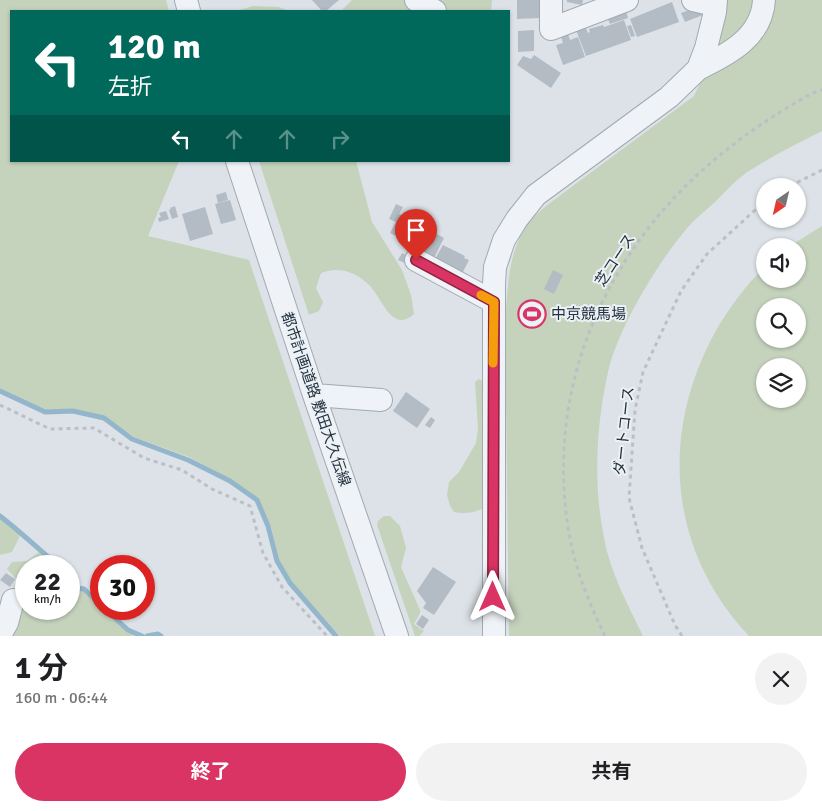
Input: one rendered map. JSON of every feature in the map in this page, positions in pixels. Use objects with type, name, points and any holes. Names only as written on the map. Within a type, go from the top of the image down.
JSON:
[{"type":"street","points":[[416,0],[433,10]]},
{"type":"street","points":[[551,0],[551,29],[627,0]]},
{"type":"street","points":[[693,0],[715,2],[706,48],[698,69]]},
{"type":"street","points":[[494,636],[492,402],[494,302],[495,267],[504,240],[516,219],[536,195],[669,97],[698,69],[718,59],[750,36],[763,14],[764,0]]},
{"type":"street","name":"都市計画道路 敷田大久伝線","points":[[237,162],[314,395],[397,636]]},
{"type":"street","points":[[416,260],[494,302]]},
{"type":"street","points":[[314,395],[381,400]]},
{"type":"street","points":[[0,635],[7,623],[14,600]]},
{"type":"path","name":"芝コース","points":[[605,636],[580,579],[569,533],[564,490],[563,458],[568,412],[578,360],[590,326],[610,283],[661,211],[687,182],[752,130],[792,105],[822,90]]},
{"type":"path","points":[[806,178],[822,170]]},
{"type":"path","name":"ダートコース","points":[[682,636],[675,625],[642,548],[629,498],[635,410],[643,372],[681,291],[708,254],[756,209]]},
{"type":"path","points":[[0,405],[50,429],[94,428],[144,458],[182,470],[212,489],[250,506],[263,553],[282,587],[327,636]]},
{"type":"green space","points":[[0,0],[166,0],[169,10],[10,10],[10,162],[179,162],[148,236],[249,260],[375,636],[340,636],[291,582],[279,561],[271,527],[259,499],[232,480],[189,457],[134,437],[105,417],[74,409],[45,411],[0,389]]},
{"type":"green space","points":[[352,0],[404,0],[409,6],[426,10],[342,10]]},
{"type":"green space","points":[[428,0],[492,0],[491,10],[443,10]]},
{"type":"green space","points":[[724,0],[822,0],[822,131],[746,173],[691,224],[676,241],[640,296],[620,336],[613,355],[601,413],[597,455],[598,497],[607,551],[620,588],[643,636],[509,636],[505,324],[508,282],[513,256],[524,231],[538,213],[694,96],[708,66]]},
{"type":"green space","points":[[253,6],[279,7],[286,10],[239,10]]},
{"type":"green space","points":[[259,162],[356,162],[372,222],[402,270],[411,295],[414,314],[400,320],[394,317],[388,312],[365,281],[353,274],[335,270],[321,273],[316,288],[323,302],[319,311],[309,315]]},
{"type":"green space","points":[[822,226],[822,636],[749,636],[722,602],[701,566],[688,527],[681,487],[680,447],[686,406],[699,366],[718,327],[746,287],[756,276],[756,288],[806,288],[806,238],[803,238]]},
{"type":"green space","points":[[479,379],[484,382],[484,508],[469,513],[454,512],[447,495],[449,482],[459,472],[476,443],[478,428],[475,382]]},
{"type":"green space","points":[[384,516],[390,516],[400,526],[406,548],[401,567],[420,610],[414,624],[424,631],[419,636],[415,636],[377,525],[378,521]]},
{"type":"green space","points":[[0,518],[21,534],[12,552],[0,555]]},
{"type":"green space","points":[[12,562],[15,562],[15,578],[7,569]]},
{"type":"green space","points":[[80,590],[90,597],[90,620],[116,620],[134,636],[3,636],[15,607],[15,620],[80,620]]},
{"type":"building","points":[[312,0],[339,0],[327,10],[321,10]]},
{"type":"building","points":[[517,0],[541,0],[541,18],[517,19]]},
{"type":"building","points":[[567,0],[583,0],[582,5],[567,2]]},
{"type":"building","points":[[672,2],[679,22],[637,37],[630,19]]},
{"type":"building","points":[[700,6],[703,15],[685,22],[681,13]]},
{"type":"building","points":[[626,11],[628,18],[610,24],[607,17]]},
{"type":"building","points":[[624,20],[631,40],[586,56],[576,30],[585,26],[588,33],[590,32],[589,29],[603,25],[604,27]]},
{"type":"building","points":[[631,25],[635,36],[631,37],[627,26]]},
{"type":"building","points":[[534,30],[534,51],[518,52],[518,31]]},
{"type":"building","points":[[568,34],[570,40],[578,37],[585,57],[563,65],[556,45],[563,43],[561,37]]},
{"type":"building","points":[[534,55],[561,73],[551,88],[517,65],[523,56],[531,59]]},
{"type":"building","points":[[226,192],[228,200],[218,203],[216,195]]},
{"type":"building","points":[[230,200],[236,220],[221,224],[215,204]]},
{"type":"building","points":[[396,204],[403,207],[399,214],[431,230],[422,249],[390,233],[396,222],[389,219]]},
{"type":"building","points":[[175,206],[178,217],[172,219],[169,210]]},
{"type":"building","points":[[205,207],[213,234],[190,241],[182,214]]},
{"type":"building","points":[[166,211],[169,219],[159,222],[158,218],[161,217],[159,213]]},
{"type":"building","points":[[433,232],[444,238],[432,262],[420,256]]},
{"type":"building","points":[[443,245],[469,260],[461,276],[432,264]]},
{"type":"building","points":[[402,253],[410,257],[407,264],[398,260]]},
{"type":"building","points":[[553,270],[563,275],[554,294],[544,289]]},
{"type":"building","points":[[406,392],[430,409],[417,428],[393,411]]},
{"type":"building","points":[[431,417],[435,420],[430,428],[425,425]]},
{"type":"building","points":[[433,567],[456,582],[434,615],[423,608],[426,603],[417,591]]},
{"type":"building","points":[[6,573],[15,579],[10,587],[0,580]]},
{"type":"building","points":[[422,615],[429,620],[423,629],[416,624]]},
{"type":"waterway","points":[[0,391],[45,412],[73,411],[104,418],[132,439],[188,460],[230,481],[257,500],[268,526],[277,561],[290,583],[336,636]]},
{"type":"waterway","points":[[0,516],[46,555]]},
{"type":"waterway","points":[[80,588],[84,589],[90,595]]},
{"type":"waterway","points":[[117,620],[128,630],[142,636]]},
{"type":"waterway","points":[[147,636],[158,634],[161,636]]},
{"type":"slow traffic","points":[[481,295],[494,302],[493,363]]},
{"type":"place","name":"中京競馬場","points":[[532,314]]},
{"type":"route","points":[[416,260],[494,302],[492,402],[493,597]]}]
